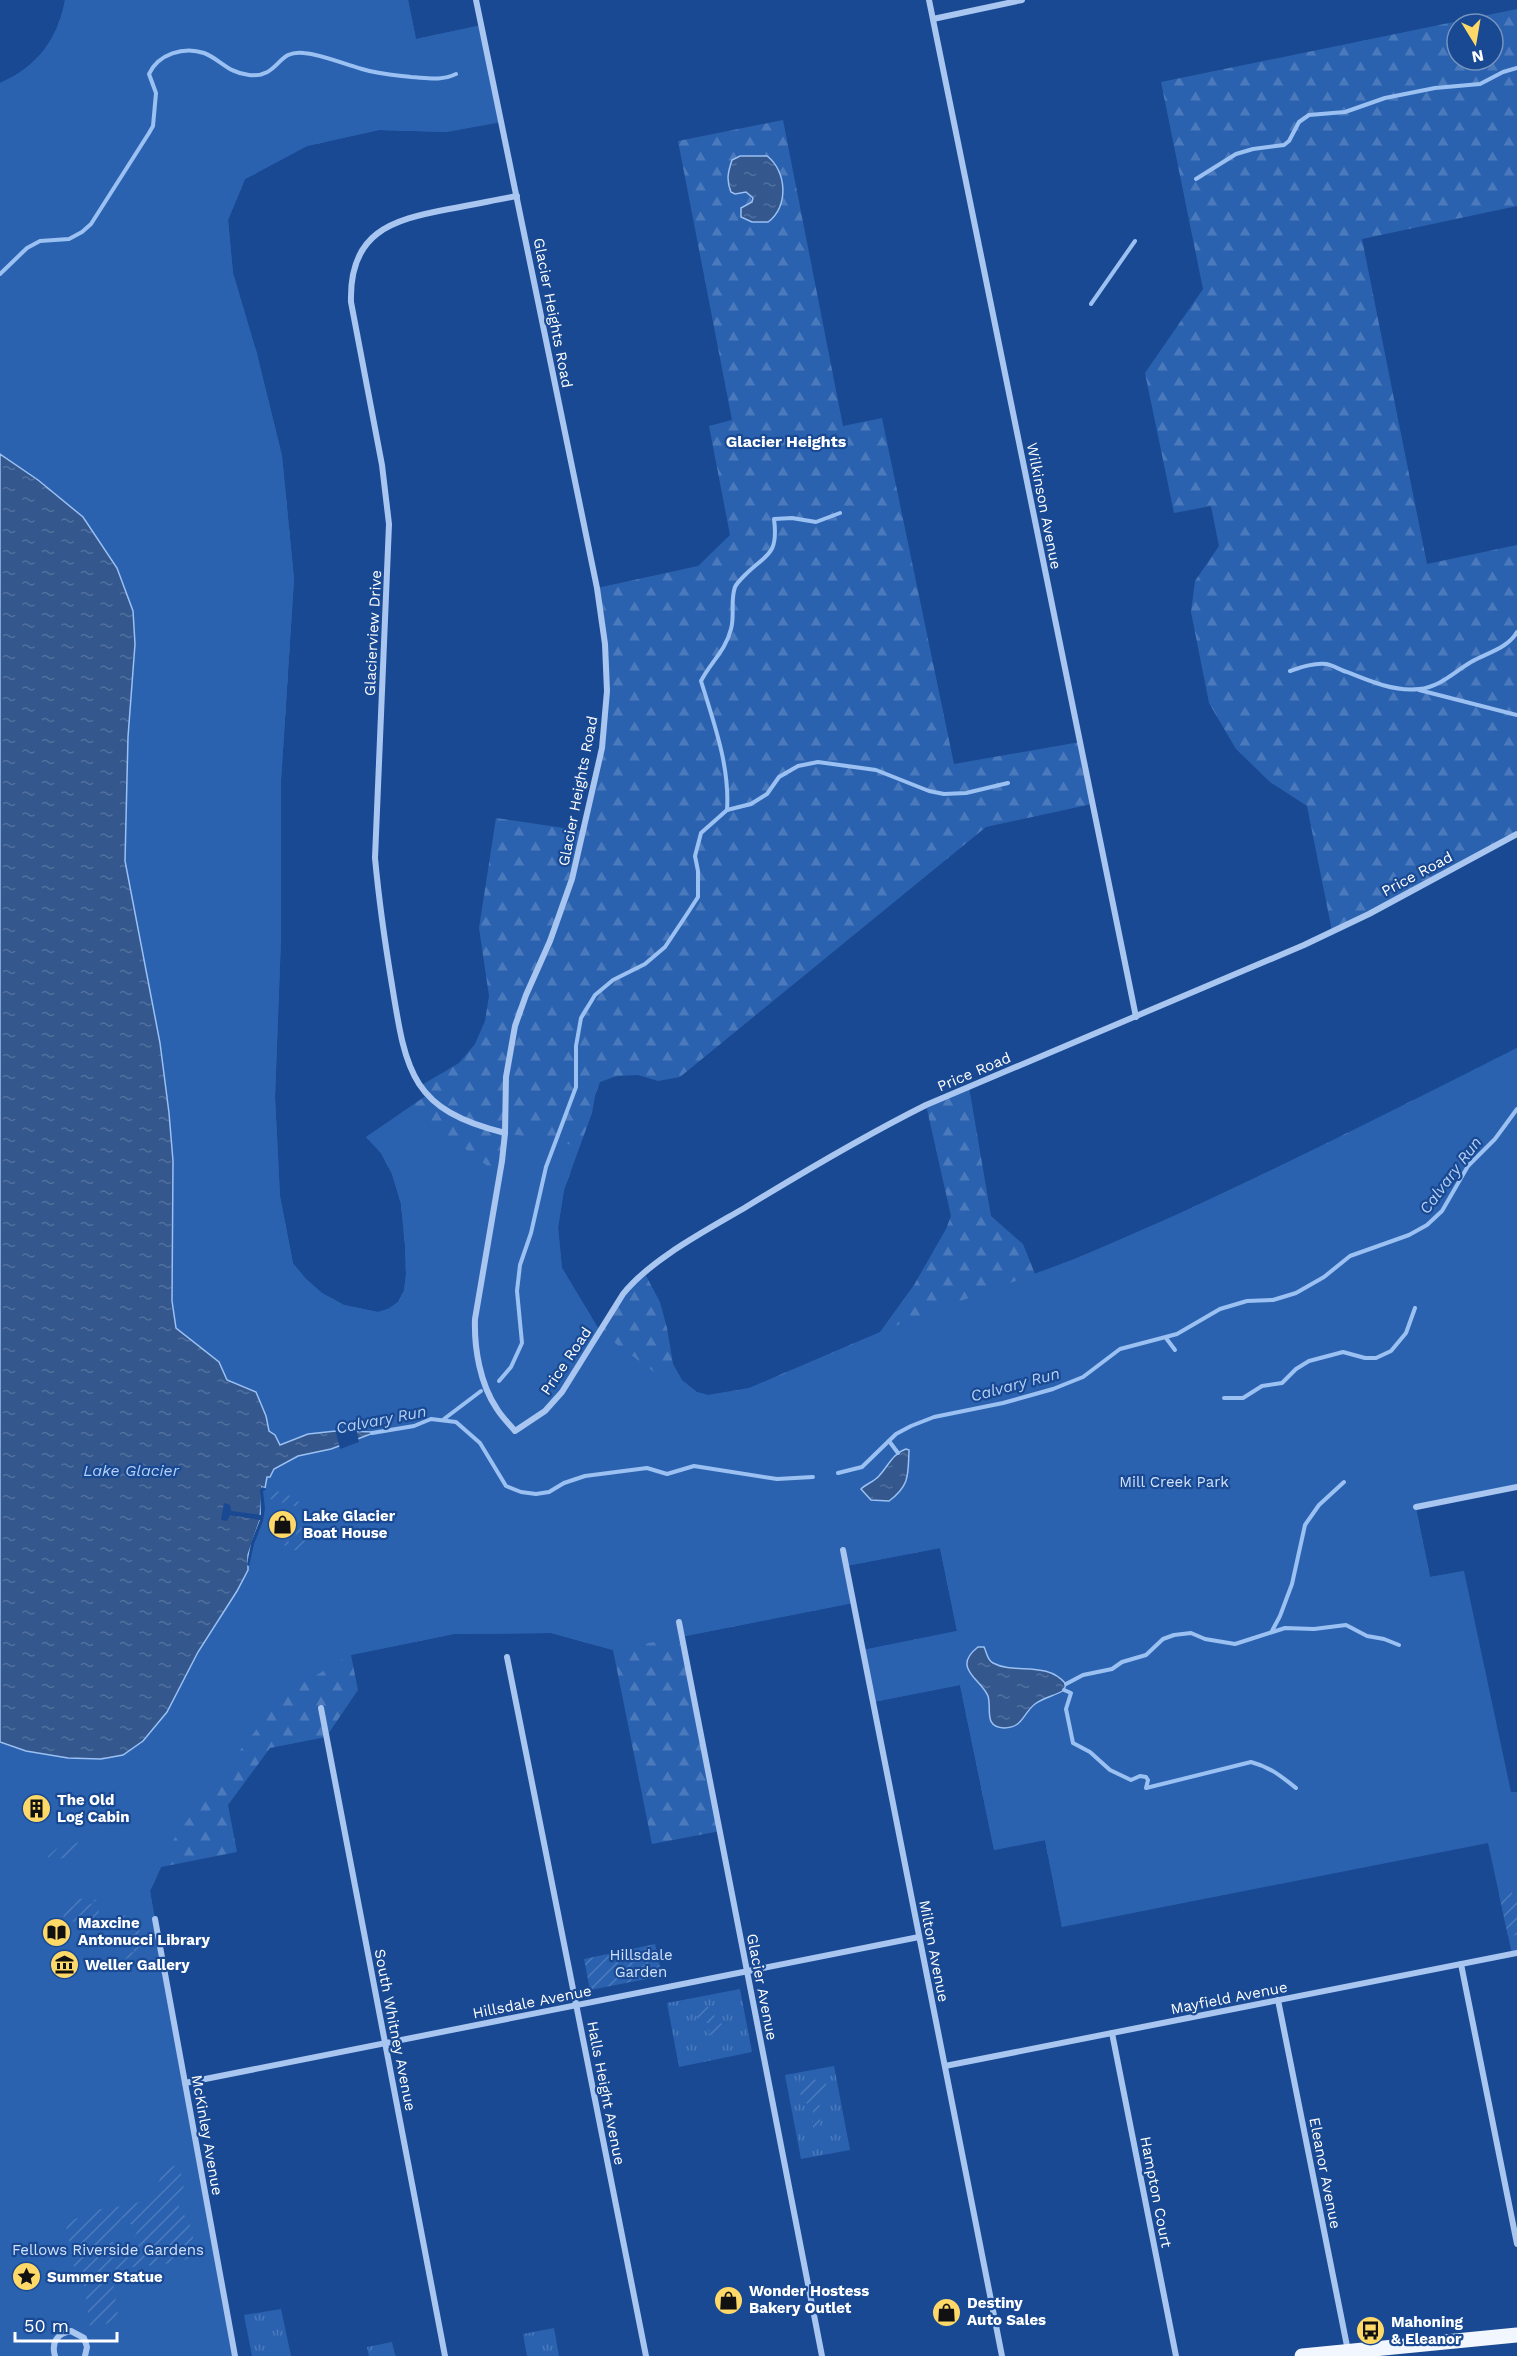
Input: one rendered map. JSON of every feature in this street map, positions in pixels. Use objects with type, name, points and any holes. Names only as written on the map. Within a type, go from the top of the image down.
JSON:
[{"type":"main road","points":[[1302,2356],[1517,2335]]},
{"type":"street","name":"Glacier Heights Road","points":[[476,0],[597,588],[605,644],[607,691],[602,748],[572,879],[550,941],[525,995],[515,1026],[506,1077],[506,1133],[482,1270],[475,1326],[483,1380],[496,1409],[515,1431]]},
{"type":"street","name":"Wilkinson Avenue","points":[[929,0],[1136,1017]]},
{"type":"street","points":[[933,19],[1022,0]]},
{"type":"street","name":"Glacierview Drive","points":[[506,1133],[464,1121],[431,1098],[413,1074],[400,1038],[380,911],[375,858],[388,571],[388,515],[382,465],[351,302],[350,280],[358,258],[367,243],[377,232],[389,225],[430,212],[518,196]]},
{"type":"street","name":"Price Road","points":[[515,1431],[545,1411],[562,1392],[623,1294],[638,1277],[712,1227],[872,1132],[937,1101],[1304,945],[1369,914],[1517,834]]},
{"type":"street","points":[[1416,1507],[1517,1487]]},
{"type":"street","name":"Milton Avenue","points":[[843,1550],[1002,2356]]},
{"type":"street","name":"Glacier Avenue","points":[[679,1622],[822,2356]]},
{"type":"street","name":"Halls Height Avenue","points":[[507,1657],[646,2356]]},
{"type":"street","name":"South Whitney Avenue","points":[[321,1708],[445,2356]]},
{"type":"street","name":"McKinley Avenue","points":[[155,1919],[236,2356]]},
{"type":"street","name":"Hillsdale Avenue","points":[[185,2083],[919,1937]]},
{"type":"street","name":"Mayfield Avenue","points":[[945,2066],[1517,1953]]},
{"type":"street","points":[[1461,1964],[1517,2244]]},
{"type":"street","name":"Eleanor Avenue","points":[[1278,2000],[1348,2351]]},
{"type":"street","name":"Hampton Court","points":[[1112,2033],[1176,2356]]},
{"type":"street","points":[[56,2356],[53,2349],[57,2338],[71,2331],[84,2338],[87,2347],[85,2356]]},
{"type":"green space","name":"Mill Creek Park","points":[[65,0],[408,0],[416,39],[482,25],[447,132],[379,130],[307,146],[245,179],[228,220],[233,273],[257,354],[282,456],[294,579],[281,781],[281,938],[275,1097],[280,1196],[293,1264],[322,1293],[344,1305],[378,1312],[398,1302],[404,1291],[405,1245],[401,1204],[392,1174],[381,1153],[366,1137],[427,1095],[420,1086],[459,1063],[475,1044],[485,1021],[489,996],[479,928],[496,818],[584,831],[602,748],[607,691],[597,588],[698,566],[730,535],[709,426],[732,420],[678,141],[783,120],[843,426],[882,418],[954,764],[1080,742],[1092,804],[986,827],[680,1077],[658,1081],[638,1075],[617,1076],[600,1082],[592,1113],[564,1190],[558,1228],[562,1268],[600,1331],[623,1294],[644,1272],[660,1302],[673,1364],[682,1380],[697,1392],[708,1395],[749,1388],[880,1332],[914,1285],[951,1216],[926,1105],[969,1087],[991,1216],[1023,1244],[1035,1274],[1162,1222],[1342,1136],[1517,1048],[1416,1508],[1430,1577],[1464,1571],[1062,1927],[1045,1840],[994,1850],[960,1685],[873,1702],[863,1650],[957,1631],[940,1548],[846,1566],[853,1603],[681,1637],[720,1831],[652,1844],[613,1650],[551,1633],[454,1634],[351,1655],[358,1690],[326,1737],[270,1748],[228,1805],[237,1852],[161,1867],[150,1891],[154,1916],[0,1742],[303,1357],[0,83],[25,69],[44,50],[62,14]],"holes":[[[740,156],[767,156],[752,222],[747,205],[752,202],[751,195],[745,192],[735,194],[732,191],[728,183],[729,169],[732,160]]]},
{"type":"green space","name":"Mill Creek Park","points":[[65,0],[408,0],[416,39],[482,25],[502,122],[447,132],[379,130],[307,146],[245,179],[228,220],[233,273],[257,354],[282,456],[294,579],[281,781],[281,938],[275,1097],[280,1196],[293,1263],[322,1293],[344,1305],[378,1312],[398,1302],[404,1291],[406,1274],[401,1204],[392,1174],[381,1153],[366,1137],[411,1107],[499,1175],[505,1133],[579,1146],[564,1190],[558,1227],[562,1268],[600,1332],[673,1386],[708,1395],[749,1389],[914,1318],[1075,1259],[1185,1211],[1345,1135],[1517,1048],[1517,1487],[1416,1508],[1430,1577],[1464,1571],[1511,1792],[1517,1792],[1517,1953],[1512,1954],[1488,1843],[1062,1927],[1045,1840],[994,1850],[960,1685],[873,1702],[863,1650],[957,1631],[940,1548],[846,1566],[853,1603],[613,1650],[551,1633],[454,1634],[350,1655],[285,1694],[217,1779],[174,1839],[150,1891],[235,2356],[0,2356],[0,83],[25,69],[44,50],[57,27]]},
{"type":"green space","points":[[1517,9],[1517,206],[1362,239],[1427,564],[1517,545],[1517,833],[1332,931],[1307,806],[1270,782],[1236,749],[1209,703],[1191,612],[1195,581],[1219,546],[1211,506],[1174,513],[1145,373],[1203,289],[1161,82],[1445,24],[1445,72],[1505,72],[1505,12],[1502,12]]},
{"type":"green space","points":[[274,1490],[296,1498],[301,1506],[297,1507],[264,1497]]},
{"type":"green space","points":[[292,1521],[301,1523],[310,1535],[311,1546],[308,1550],[294,1550],[282,1543],[283,1540],[294,1543],[297,1530],[290,1528]]},
{"type":"green space","points":[[80,1842],[80,1850],[77,1854],[49,1862],[48,1856],[56,1849]]},
{"type":"green space","points":[[1511,1891],[1517,1900],[1517,1935],[1508,1936],[1499,1894]]},
{"type":"green space","points":[[85,1898],[87,1905],[98,1899],[99,1919],[84,1918],[66,1924],[61,1908],[74,1906],[73,1900]]},
{"type":"green space","points":[[128,1915],[130,1926],[138,1924],[144,1955],[124,1959],[123,1954],[134,1952],[137,1948],[136,1944],[129,1942],[128,1935],[133,1934],[132,1928],[123,1929],[120,1916]]},
{"type":"green space","name":"Hillsdale Garden","points":[[655,1944],[662,1976],[590,1990],[584,1959]]},
{"type":"green space","points":[[740,1989],[752,2052],[679,2067],[667,2003]]},
{"type":"green space","points":[[706,2006],[713,2010],[715,2018],[722,2024],[722,2031],[715,2036],[709,2034],[710,2024],[697,2019],[697,2009]]},
{"type":"green space","points":[[834,2066],[850,2150],[801,2159],[785,2075]]},
{"type":"green space","points":[[823,2079],[828,2087],[819,2105],[826,2106],[827,2110],[820,2116],[818,2136],[813,2137],[813,2111],[800,2094],[798,2086],[799,2081]]},
{"type":"green space","name":"Fellows Riverside Gardens","points":[[179,2165],[185,2194],[177,2196],[180,2211],[189,2220],[197,2255],[165,2264],[111,2270],[119,2322],[90,2326],[83,2276],[76,2277],[65,2221],[83,2217],[88,2208],[95,2210],[139,2202],[155,2191],[160,2169]],"holes":[[[122,2218],[132,2225],[130,2228],[137,2233],[125,2251],[109,2239]]]},
{"type":"green space","points":[[281,2309],[291,2356],[252,2356],[244,2315]]},
{"type":"green space","points":[[554,2328],[559,2356],[527,2356],[523,2334]]},
{"type":"green space","points":[[392,2342],[397,2356],[369,2356],[367,2347]]},
{"type":"water","points":[[740,156],[767,156],[779,171],[783,189],[782,198],[780,207],[768,222],[752,222],[741,217],[741,208],[752,202],[753,198],[746,192],[735,194],[731,192],[728,180],[732,160]]},
{"type":"water","name":"Lake Glacier","points":[[0,454],[38,480],[83,517],[117,568],[133,611],[135,644],[128,737],[125,861],[160,1043],[169,1113],[173,1161],[172,1301],[176,1328],[219,1362],[227,1380],[256,1392],[266,1416],[269,1431],[275,1435],[280,1445],[308,1434],[336,1431],[376,1432],[331,1449],[298,1456],[274,1469],[270,1477],[267,1477],[265,1488],[262,1487],[260,1520],[248,1555],[248,1570],[198,1652],[167,1712],[143,1741],[123,1755],[101,1759],[68,1758],[26,1751],[0,1742]]},
{"type":"water","points":[[906,1449],[909,1450],[908,1473],[901,1490],[889,1501],[871,1500],[861,1489],[876,1479],[894,1457]]},
{"type":"water","points":[[978,1647],[984,1647],[989,1660],[993,1663],[1011,1668],[1049,1672],[1066,1684],[1064,1690],[1035,1704],[1015,1726],[997,1727],[991,1721],[988,1696],[967,1667],[970,1654]]},
{"type":"pier","points":[[335,1428],[356,1428],[359,1442],[340,1449]]},
{"type":"pier","points":[[262,1487],[267,1489],[263,1491],[265,1508],[263,1521],[249,1566],[247,1565],[251,1543],[260,1520],[230,1515],[227,1521],[221,1520],[224,1503],[230,1505],[231,1511],[261,1515],[260,1490]]},
{"type":"waterway","points":[[0,274],[27,248],[40,241],[69,239],[91,224],[153,126],[156,93],[149,74],[159,61],[172,53],[180,51],[204,53],[235,72],[249,75],[267,72],[282,59],[295,53],[319,56],[386,74],[434,78],[445,78],[456,74]]},
{"type":"waterway","points":[[1196,179],[1236,154],[1284,145],[1289,141],[1299,122],[1309,115],[1345,112],[1385,98],[1435,88],[1480,84],[1503,72],[1517,68]]},
{"type":"waterway","points":[[1091,304],[1135,241]]},
{"type":"waterway","points":[[727,810],[724,761],[701,681],[729,637],[735,587],[769,554],[774,541],[774,519],[792,518],[816,522],[840,513]]},
{"type":"waterway","points":[[1290,671],[1326,664],[1382,685],[1410,690],[1427,688],[1503,646],[1517,632]]},
{"type":"waterway","points":[[1419,690],[1517,715]]},
{"type":"waterway","points":[[499,1381],[511,1367],[522,1343],[517,1291],[520,1265],[531,1233],[546,1167],[576,1087],[576,1046],[581,1018],[595,995],[613,980],[645,964],[665,947],[687,914],[698,897],[698,871],[695,856],[701,833],[727,810],[751,804],[767,794],[779,777],[798,766],[818,762],[876,770],[929,791],[944,794],[966,793],[1008,783]]},
{"type":"waterway","name":"Calvary Run","points":[[838,1473],[862,1467],[896,1434],[911,1426],[934,1417],[1003,1403],[1053,1389],[1083,1377],[1120,1349],[1177,1334],[1220,1309],[1247,1301],[1273,1300],[1296,1293],[1324,1277],[1350,1256],[1409,1235],[1427,1225],[1442,1211],[1468,1166],[1495,1139],[1517,1109]]},
{"type":"waterway","points":[[1224,1398],[1243,1398],[1262,1386],[1282,1383],[1296,1369],[1309,1361],[1343,1352],[1365,1358],[1376,1358],[1391,1351],[1406,1333],[1415,1308]]},
{"type":"waterway","points":[[1166,1338],[1175,1350]]},
{"type":"waterway","points":[[444,1419],[481,1391]]},
{"type":"waterway","name":"Calvary Run","points":[[372,1433],[414,1426],[431,1419],[456,1422],[480,1443],[506,1486],[521,1492],[536,1494],[549,1492],[564,1483],[585,1476],[647,1468],[667,1474],[694,1466],[777,1479],[813,1477]]},
{"type":"waterway","points":[[889,1441],[898,1453]]},
{"type":"waterway","points":[[1272,1631],[1292,1584],[1305,1525],[1319,1505],[1344,1482]]},
{"type":"waterway","points":[[1066,1684],[1083,1675],[1112,1669],[1122,1662],[1146,1655],[1163,1639],[1191,1633],[1205,1639],[1235,1644],[1285,1628],[1314,1629],[1346,1625],[1367,1636],[1399,1645]]},
{"type":"waterway","points":[[1064,1690],[1071,1693],[1066,1709],[1073,1743],[1090,1752],[1110,1770],[1131,1780],[1140,1776],[1146,1777],[1148,1780],[1146,1788],[1251,1762],[1270,1769],[1296,1788]]},
{"type":"place","name":"Lake Glacier Boat House","points":[[282,1525]]},
{"type":"place","name":"The Old Log Cabin","points":[[36,1809]]},
{"type":"place","name":"Maxcine Antonucci Library","points":[[57,1932]]},
{"type":"place","name":"Weller Gallery","points":[[64,1965]]},
{"type":"place","name":"Summer Statue","points":[[26,2277]]},
{"type":"place","name":"Wonder Hostess Bakery Outlet","points":[[728,2300]]},
{"type":"place","name":"Destiny Auto Sales","points":[[946,2312]]},
{"type":"place","name":"Mahoning & Eleanor","points":[[1370,2331]]},
{"type":"district","name":"Glacier Heights","points":[[786,441]]}]
